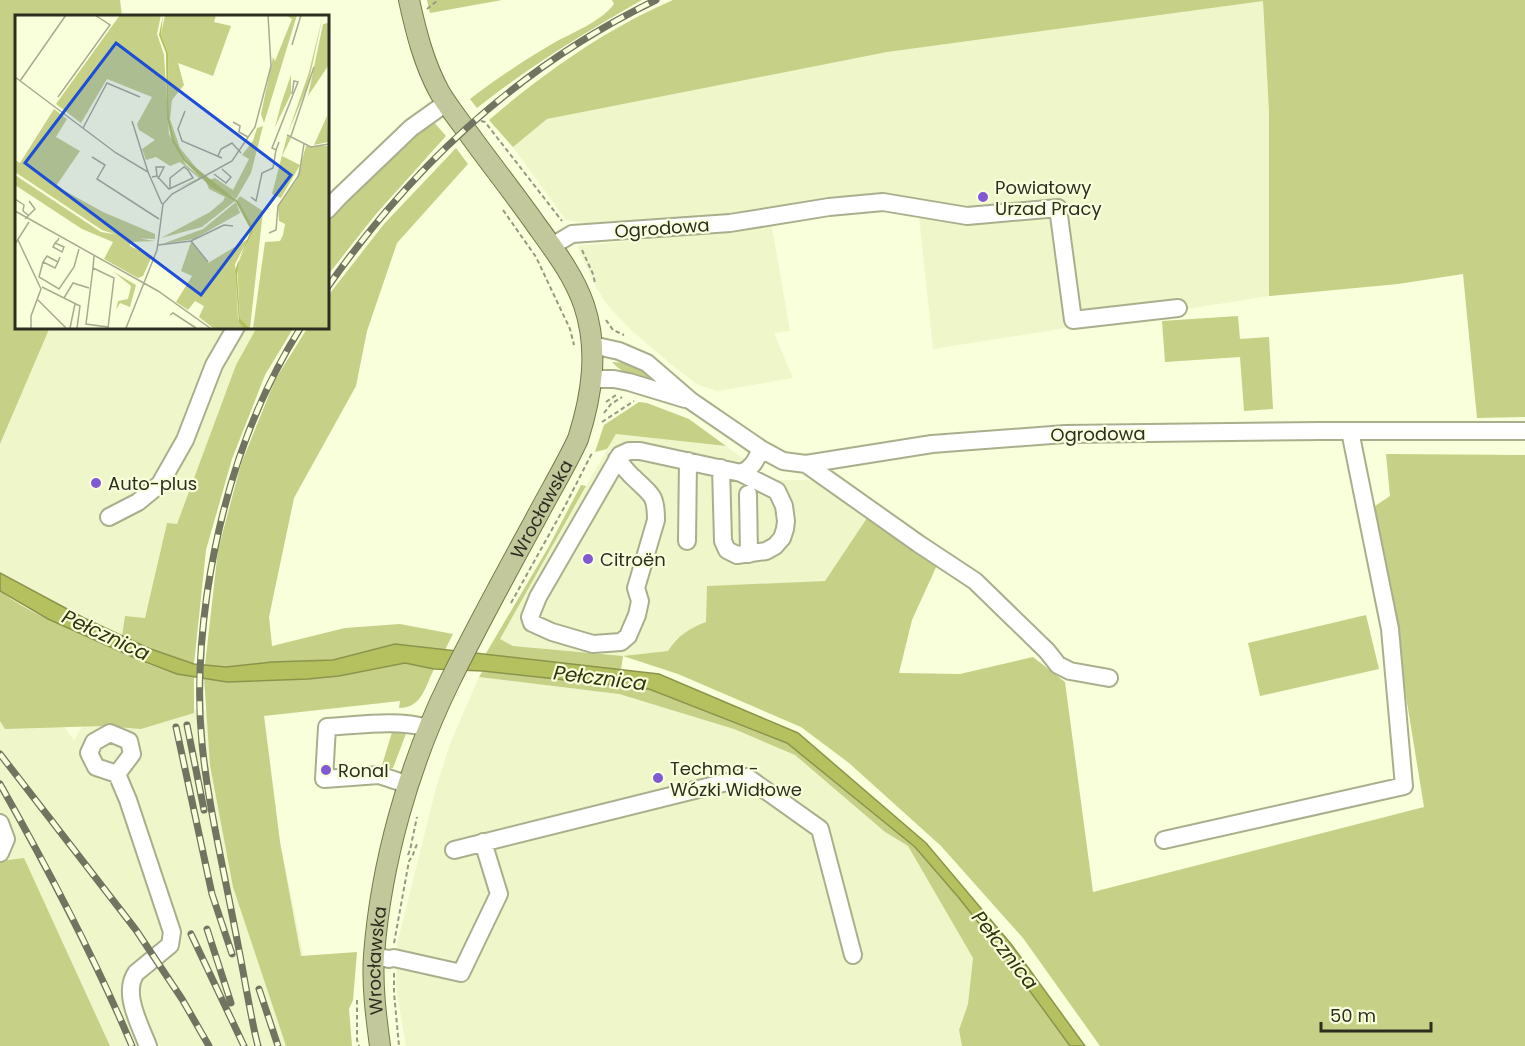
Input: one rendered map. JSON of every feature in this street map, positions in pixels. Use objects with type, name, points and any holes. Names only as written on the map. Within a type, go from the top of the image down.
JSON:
[{"type":"main road","name":"Wrocławska","points":[[380,1046],[375,1009],[382,957],[381,898],[409,785],[429,728],[450,682],[578,440],[589,402],[592,379],[583,346],[589,326],[580,293],[552,246],[446,103],[427,68],[409,0]]},
{"type":"street","points":[[328,209],[411,128],[446,103]]},
{"type":"street","name":"Ogrodowa","points":[[552,246],[572,234],[730,223],[829,207],[884,202],[967,216],[1058,208],[1073,320],[1178,308]]},
{"type":"street","points":[[109,517],[138,501],[160,484],[185,440],[214,365],[235,328]]},
{"type":"street","name":"Ogrodowa","points":[[583,346],[619,351],[647,363],[691,400],[761,449],[783,461],[806,464],[932,444],[1065,434],[1525,431]]},
{"type":"street","name":"Ogrodowa","points":[[592,379],[629,382],[691,400]]},
{"type":"street","points":[[1164,840],[1404,786],[1390,629],[1350,431]]},
{"type":"street","points":[[741,473],[747,471],[755,462],[761,449]]},
{"type":"street","points":[[617,459],[652,496],[656,520],[636,588],[640,601],[637,615],[628,636],[621,642],[593,644],[552,632],[532,623],[530,617],[538,597],[617,459],[620,455],[629,451],[640,451],[721,468],[741,473],[777,491],[784,506],[786,521],[782,538],[766,551],[737,555],[727,550],[723,541],[721,468]]},
{"type":"street","points":[[687,540],[688,461]]},
{"type":"street","points":[[806,464],[975,581],[1047,651],[1058,665],[1070,671],[1109,678]]},
{"type":"street","points":[[748,494],[749,554]]},
{"type":"street","points":[[409,785],[379,775],[324,779],[327,727],[394,722],[429,728]]},
{"type":"street","points":[[117,774],[172,932],[170,945],[136,973],[132,979],[131,1003],[148,1046]]},
{"type":"street","points":[[454,849],[747,777],[820,829],[853,955]]},
{"type":"street","points":[[0,823],[6,839],[0,853]]},
{"type":"street","points":[[382,957],[394,957],[461,973],[499,894],[483,842]]},
{"type":"path","points":[[427,9],[438,0]]},
{"type":"path","points":[[500,205],[536,257],[570,329],[583,346]]},
{"type":"path","points":[[602,422],[639,398]]},
{"type":"path","points":[[405,862],[410,850],[417,813]]},
{"type":"path","points":[[382,957],[393,1029]]},
{"type":"path","points":[[357,999],[359,1046]]},
{"type":"shaded area","points":[[0,0],[120,0],[122,15],[15,15],[15,328],[50,328],[0,444]]},
{"type":"shaded area","points":[[427,0],[502,0],[430,13]]},
{"type":"shaded area","points":[[612,0],[642,0],[558,51],[477,108],[470,99],[531,57],[602,16],[614,4]]},
{"type":"shaded area","points":[[673,0],[1525,0],[1525,417],[1477,418],[1463,274],[1398,284],[1269,296],[1269,112],[1263,1],[887,52],[547,119],[513,147],[489,120],[532,85],[600,38]]},
{"type":"shaded area","points":[[1263,0],[1269,112],[1269,296],[933,349],[919,217],[972,210],[888,194],[830,199],[731,216],[602,225],[566,220],[513,147],[547,119],[887,52]]},
{"type":"shaded area","points":[[432,120],[446,136],[376,214],[328,275],[328,220],[424,123]]},
{"type":"shaded area","points":[[456,148],[468,164],[397,243],[367,331],[356,386],[294,498],[269,617],[272,646],[345,628],[400,624],[453,634],[445,650],[395,644],[333,660],[272,662],[226,667],[205,665],[218,550],[241,464],[275,380],[307,328],[328,328],[328,296],[384,224]]},
{"type":"shaded area","points":[[771,222],[790,331],[774,333],[793,378],[717,391],[698,385],[630,329],[609,307],[597,289],[577,246],[660,238]]},
{"type":"shaded area","points":[[1238,316],[1240,339],[1269,337],[1273,409],[1244,411],[1240,357],[1165,362],[1162,321]]},
{"type":"shaded area","name":"Auto-plus","points":[[50,328],[256,328],[236,365],[177,525],[167,523],[145,619],[125,616],[122,636],[0,573],[0,444]]},
{"type":"shaded area","points":[[256,328],[293,328],[265,375],[232,459],[206,550],[194,664],[122,636],[125,616],[145,618],[167,523],[177,524],[236,365]]},
{"type":"shaded area","points":[[612,362],[638,367],[657,383],[633,377]]},
{"type":"shaded area","points":[[639,402],[689,419],[726,446],[616,434],[607,449],[595,452],[604,425]]},
{"type":"shaded area","points":[[616,434],[726,446],[772,480],[814,480],[867,518],[825,581],[708,586],[706,622],[690,629],[674,641],[668,651],[623,656],[513,646],[499,639]]},
{"type":"shaded area","points":[[1386,454],[1525,455],[1525,1046],[1100,1046],[1023,938],[941,846],[849,763],[801,727],[678,674],[623,656],[668,651],[684,633],[706,622],[707,586],[825,581],[867,518],[938,563],[912,620],[899,673],[960,674],[1033,657],[1065,682],[1093,892],[1424,807],[1375,506],[1390,496]]},
{"type":"shaded area","points":[[581,485],[586,486],[500,639],[513,646],[623,656],[621,670],[485,655],[548,548]]},
{"type":"shaded area","points":[[0,591],[22,606],[130,657],[155,667],[194,677],[194,713],[141,729],[103,726],[5,729],[0,721]]},
{"type":"shaded area","points":[[1366,615],[1379,669],[1260,696],[1248,643]]},
{"type":"shaded area","points":[[0,629],[74,741],[84,723],[188,709],[264,715],[280,842],[305,964],[345,1046],[89,1046],[0,865]]},
{"type":"shaded area","points":[[405,663],[434,669],[422,695],[407,707],[399,708],[400,701],[264,716],[280,842],[301,956],[357,952],[353,1000],[349,1009],[352,1046],[286,1046],[233,887],[210,765],[204,678],[227,682],[308,679],[339,676]]},
{"type":"shaded area","points":[[483,671],[649,689],[787,743],[915,847],[1000,950],[1070,1046],[962,1046],[959,1030],[968,1004],[973,958],[908,846],[885,832],[795,755],[734,729],[619,694],[479,677]]},
{"type":"shaded area","name":"Ronal","points":[[479,677],[619,694],[734,729],[795,755],[885,832],[908,846],[973,958],[968,1004],[959,1030],[962,1046],[406,1046],[396,987],[397,944],[436,788],[450,744]]},
{"type":"shaded area","points":[[393,729],[407,731],[393,768],[389,768],[382,765]]},
{"type":"shaded area","points":[[24,858],[110,1046],[0,1046],[0,861]]},
{"type":"water","name":"Pełcznica","points":[[0,573],[84,618],[148,648],[194,664],[226,667],[272,662],[333,660],[395,644],[659,674],[798,733],[926,843],[1011,944],[1085,1046],[1070,1046],[1000,950],[915,847],[787,743],[649,689],[483,671],[434,669],[405,663],[339,676],[308,679],[227,682],[177,674],[48,619],[0,591]]},
{"type":"railway","points":[[328,287],[396,200],[473,122],[515,87],[560,55],[656,0]]},
{"type":"railway","points":[[258,1046],[217,841],[204,763],[200,724],[201,650],[213,559],[229,489],[240,455],[267,390],[300,328]]},
{"type":"railway","points":[[187,725],[204,810]]},
{"type":"railway","points":[[176,727],[212,894],[232,954]]},
{"type":"railway","points":[[0,754],[136,930],[182,999],[209,1046]]},
{"type":"railway","points":[[0,784],[70,913],[132,1046]]},
{"type":"railway","points":[[207,929],[231,1003]]},
{"type":"railway","points":[[191,934],[244,1046]]},
{"type":"railway","points":[[259,989],[278,1046]]},
{"type":"place","name":"Powiatowy Urzad Pracy","points":[[983,197]]},
{"type":"place","name":"Auto-plus","points":[[96,483]]},
{"type":"place","name":"Citroën","points":[[588,559]]},
{"type":"place","name":"Ronal","points":[[326,770]]},
{"type":"place","name":"Techma - Wózki Widłowe","points":[[658,778]]}]
